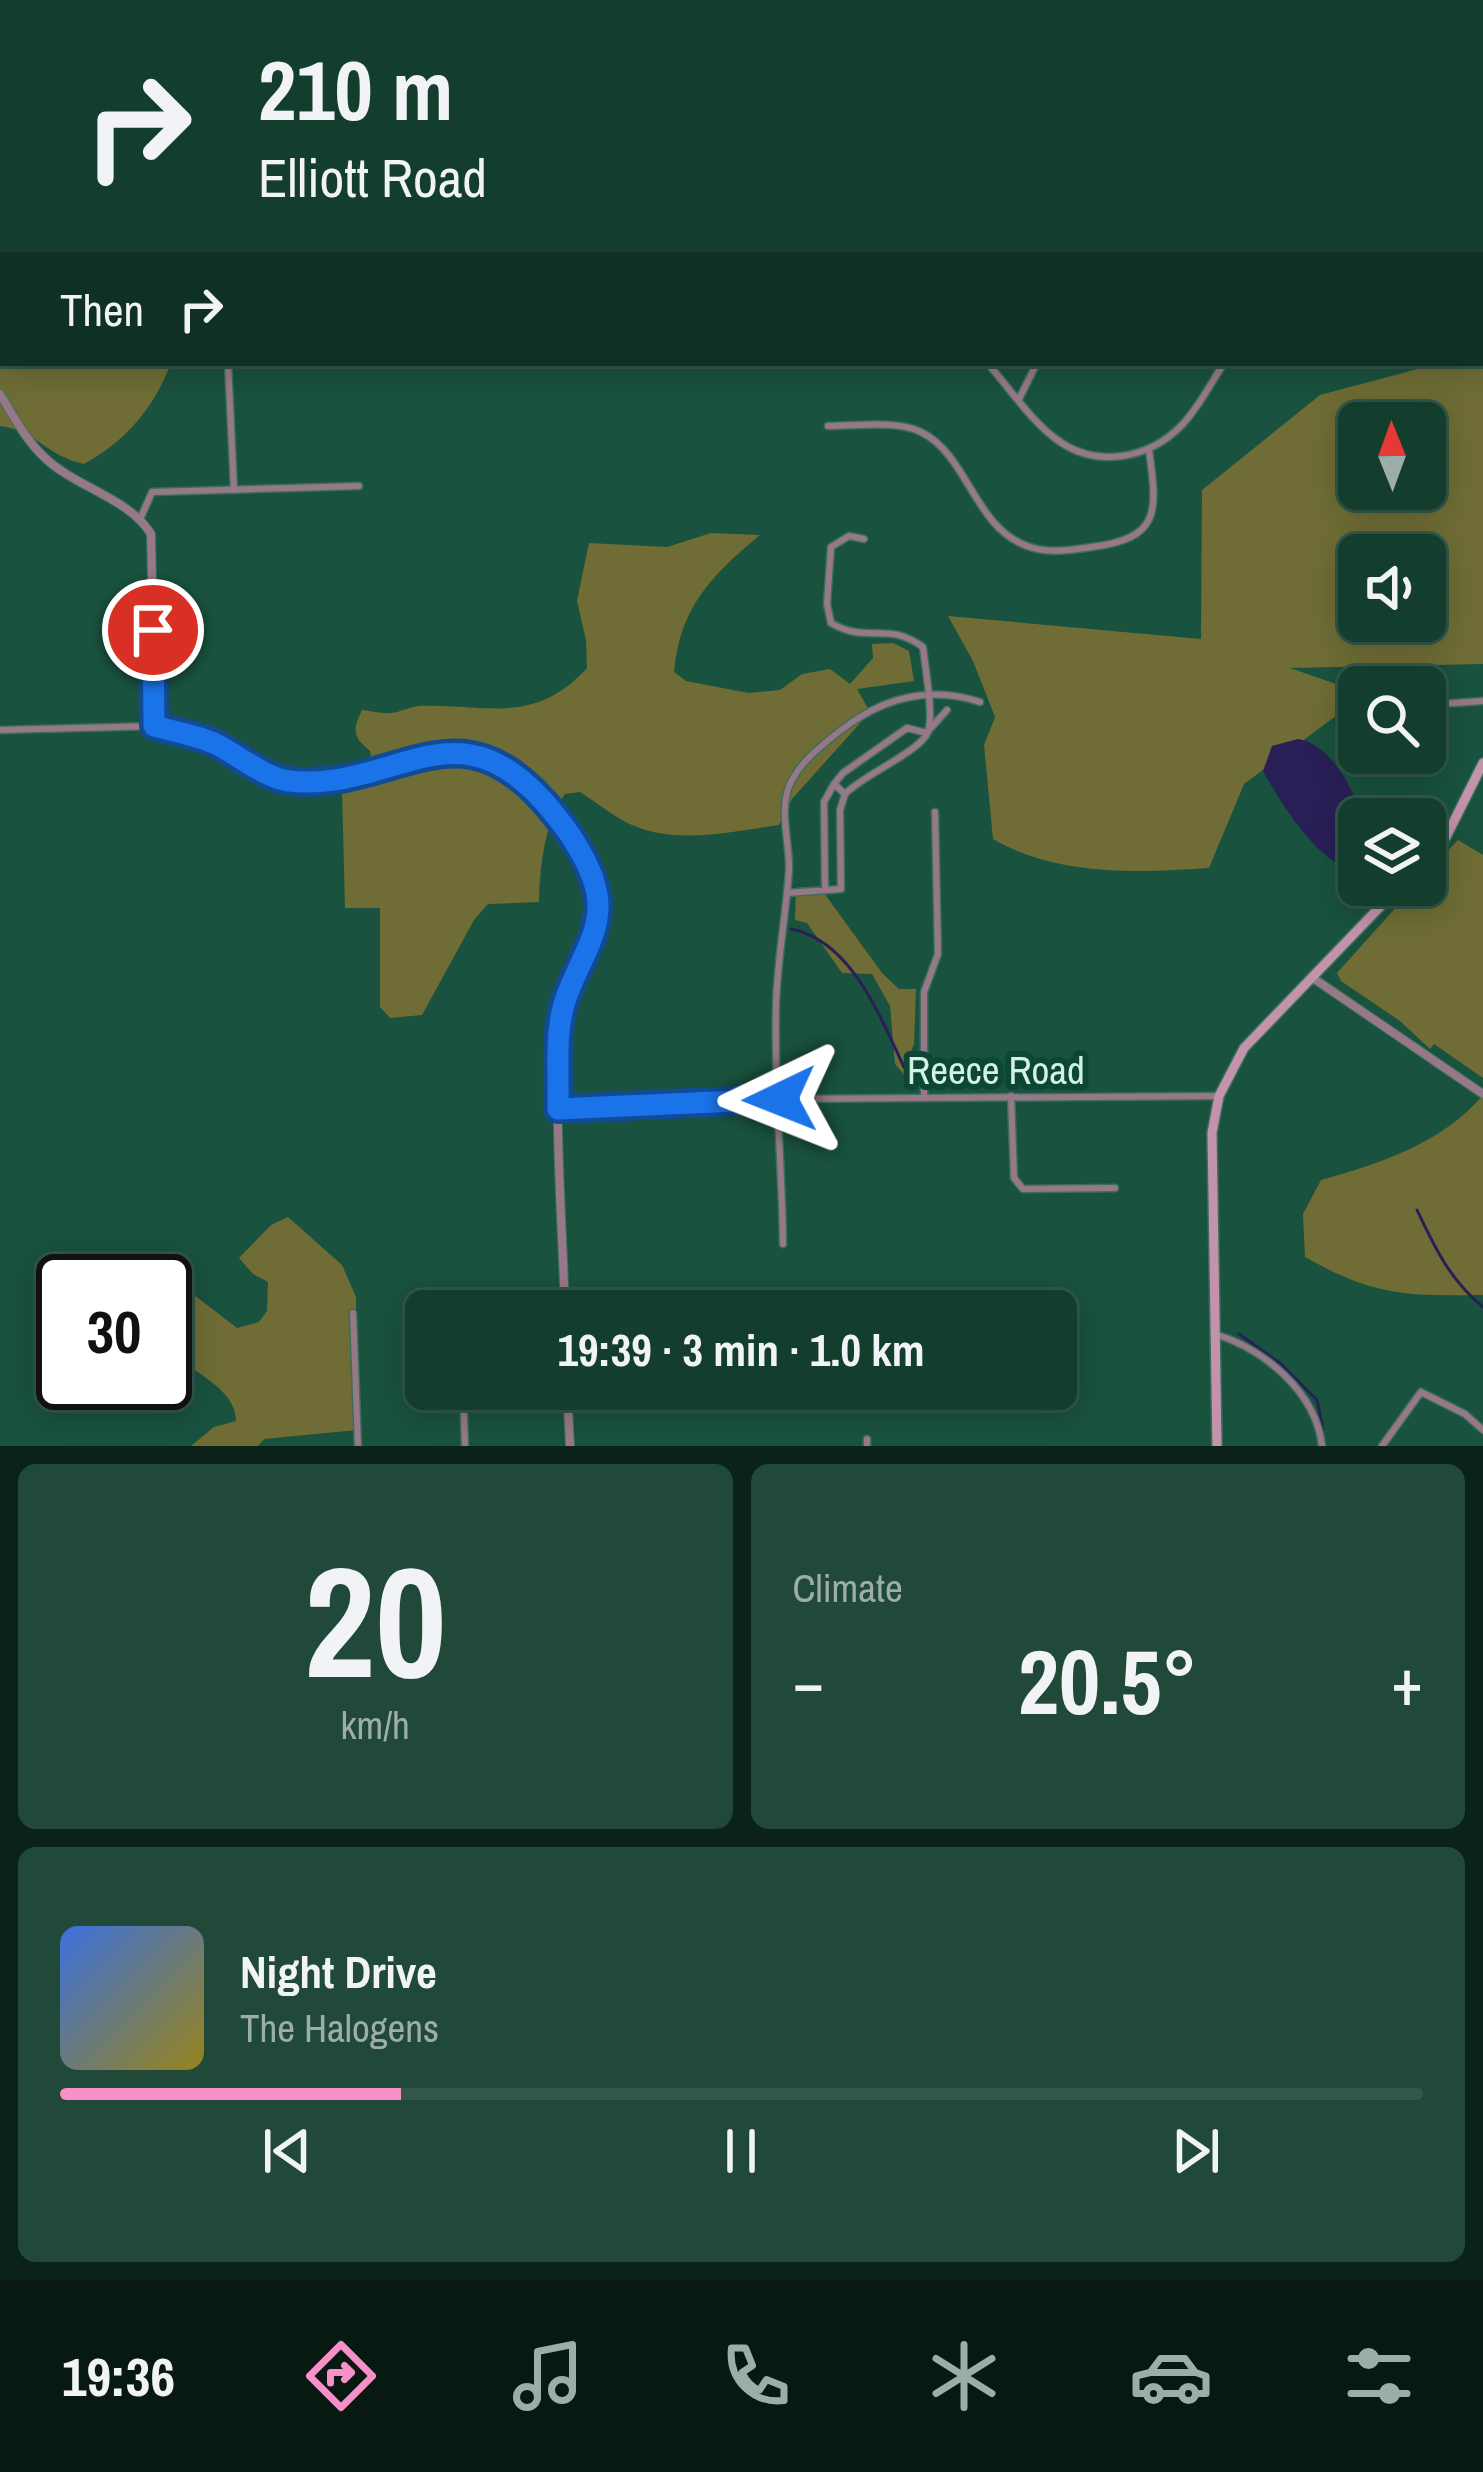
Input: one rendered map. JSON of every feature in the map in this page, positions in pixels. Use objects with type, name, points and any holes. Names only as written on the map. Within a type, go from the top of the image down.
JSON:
[{"type":"main road","points":[[1446,837],[1483,763]]},
{"type":"main road","points":[[1217,1446],[1212,1133],[1219,1096],[1244,1048],[1381,906]]},
{"type":"street","points":[[228,366],[234,490]]},
{"type":"street","points":[[990,366],[1054,438],[1101,457],[1149,449],[1190,415],[1222,366]]},
{"type":"street","points":[[1019,399],[1036,366]]},
{"type":"street","points":[[0,394],[43,457],[141,517],[151,534],[154,726]]},
{"type":"street","points":[[828,425],[910,428],[924,433],[944,451],[1001,531],[1026,546],[1056,552],[1123,543],[1143,532],[1154,514],[1149,449]]},
{"type":"street","points":[[141,517],[152,491],[359,486]]},
{"type":"street","points":[[864,539],[849,536],[831,547],[827,604],[831,623],[850,634],[902,632],[923,647],[928,731]]},
{"type":"street","points":[[784,1244],[776,1004],[787,893],[785,802],[792,780],[814,752],[864,711],[926,694],[956,694],[980,702]]},
{"type":"street","points":[[1446,703],[1483,701]]},
{"type":"street","points":[[787,893],[841,890],[840,810],[845,794],[922,741],[947,710]]},
{"type":"street","points":[[0,730],[154,726],[211,742],[284,781],[333,780],[421,756],[452,754],[494,762],[524,780],[563,824],[598,892],[595,929],[562,1012],[558,1109],[564,1290]]},
{"type":"street","points":[[825,889],[824,802],[835,784],[907,728],[928,731]]},
{"type":"street","points":[[835,784],[845,794]]},
{"type":"street","points":[[924,1097],[924,992],[938,954],[935,812]]},
{"type":"street","points":[[1312,978],[1483,1094]]},
{"type":"street","points":[[1011,1096],[1014,1178],[1023,1190],[1115,1188]]},
{"type":"street","name":"Reece Road","points":[[558,1109],[780,1099],[1219,1096]]},
{"type":"street","points":[[353,1313],[358,1446]]},
{"type":"street","points":[[1215,1334],[1245,1344],[1283,1375],[1311,1408],[1322,1446]]},
{"type":"street","points":[[1382,1446],[1421,1392],[1465,1414],[1483,1430]]},
{"type":"street","points":[[463,1410],[464,1446]]},
{"type":"street","points":[[568,1410],[570,1446]]},
{"type":"shaded area","points":[[0,366],[170,366],[137,422],[84,464],[0,426]]},
{"type":"shaded area","points":[[1429,366],[1483,366],[1483,664],[1290,668],[1338,685],[1338,715],[1244,784],[1209,868],[1126,871],[1070,866],[993,839],[984,745],[995,717],[973,661],[948,616],[1201,639],[1202,490],[1320,395]]},
{"type":"shaded area","points":[[711,533],[760,535],[713,579],[691,611],[674,672],[686,681],[749,693],[780,690],[802,674],[830,669],[850,684],[873,658],[872,644],[893,643],[909,651],[914,681],[857,689],[870,712],[792,799],[779,825],[671,835],[630,824],[580,792],[565,794],[548,832],[539,902],[488,904],[474,920],[422,1015],[390,1018],[380,1007],[380,908],[345,908],[342,791],[375,784],[370,751],[356,733],[362,710],[509,708],[548,698],[587,668],[577,601],[589,543],[667,547]]},
{"type":"shaded area","points":[[1298,739],[1309,742],[1337,767],[1351,790],[1355,798],[1338,798],[1338,863],[1291,816],[1263,771],[1272,746]]},
{"type":"shaded area","points":[[1458,840],[1483,855],[1483,1078],[1434,1044],[1430,1049],[1400,1021],[1341,981],[1337,973],[1397,906],[1446,906],[1446,853]]},
{"type":"shaded area","points":[[796,888],[824,893],[899,989],[916,989],[914,1044],[906,1064],[910,1082],[895,1064],[890,1006],[872,974],[842,973],[807,923],[795,920]]},
{"type":"shaded area","points":[[1483,1095],[1483,1295],[1391,1291],[1351,1280],[1305,1257],[1303,1214],[1321,1180],[1387,1159],[1429,1139]]},
{"type":"shaded area","points":[[288,1217],[342,1265],[356,1297],[357,1430],[264,1439],[258,1446],[191,1446],[214,1427],[236,1421],[228,1398],[192,1369],[192,1293],[237,1328],[259,1322],[267,1311],[268,1282],[239,1258],[271,1225]]},
{"type":"waterway","points":[[791,929],[812,936],[847,965],[874,1005],[904,1067]]},
{"type":"waterway","points":[[1417,1210],[1452,1274],[1483,1307]]},
{"type":"waterway","points":[[1239,1334],[1281,1364],[1317,1400],[1323,1429]]},
{"type":"route","points":[[153,630],[154,726],[211,742],[284,781],[333,780],[421,756],[461,754],[512,771],[542,797],[563,824],[598,892],[595,929],[562,1012],[558,1109],[780,1099]]}]
